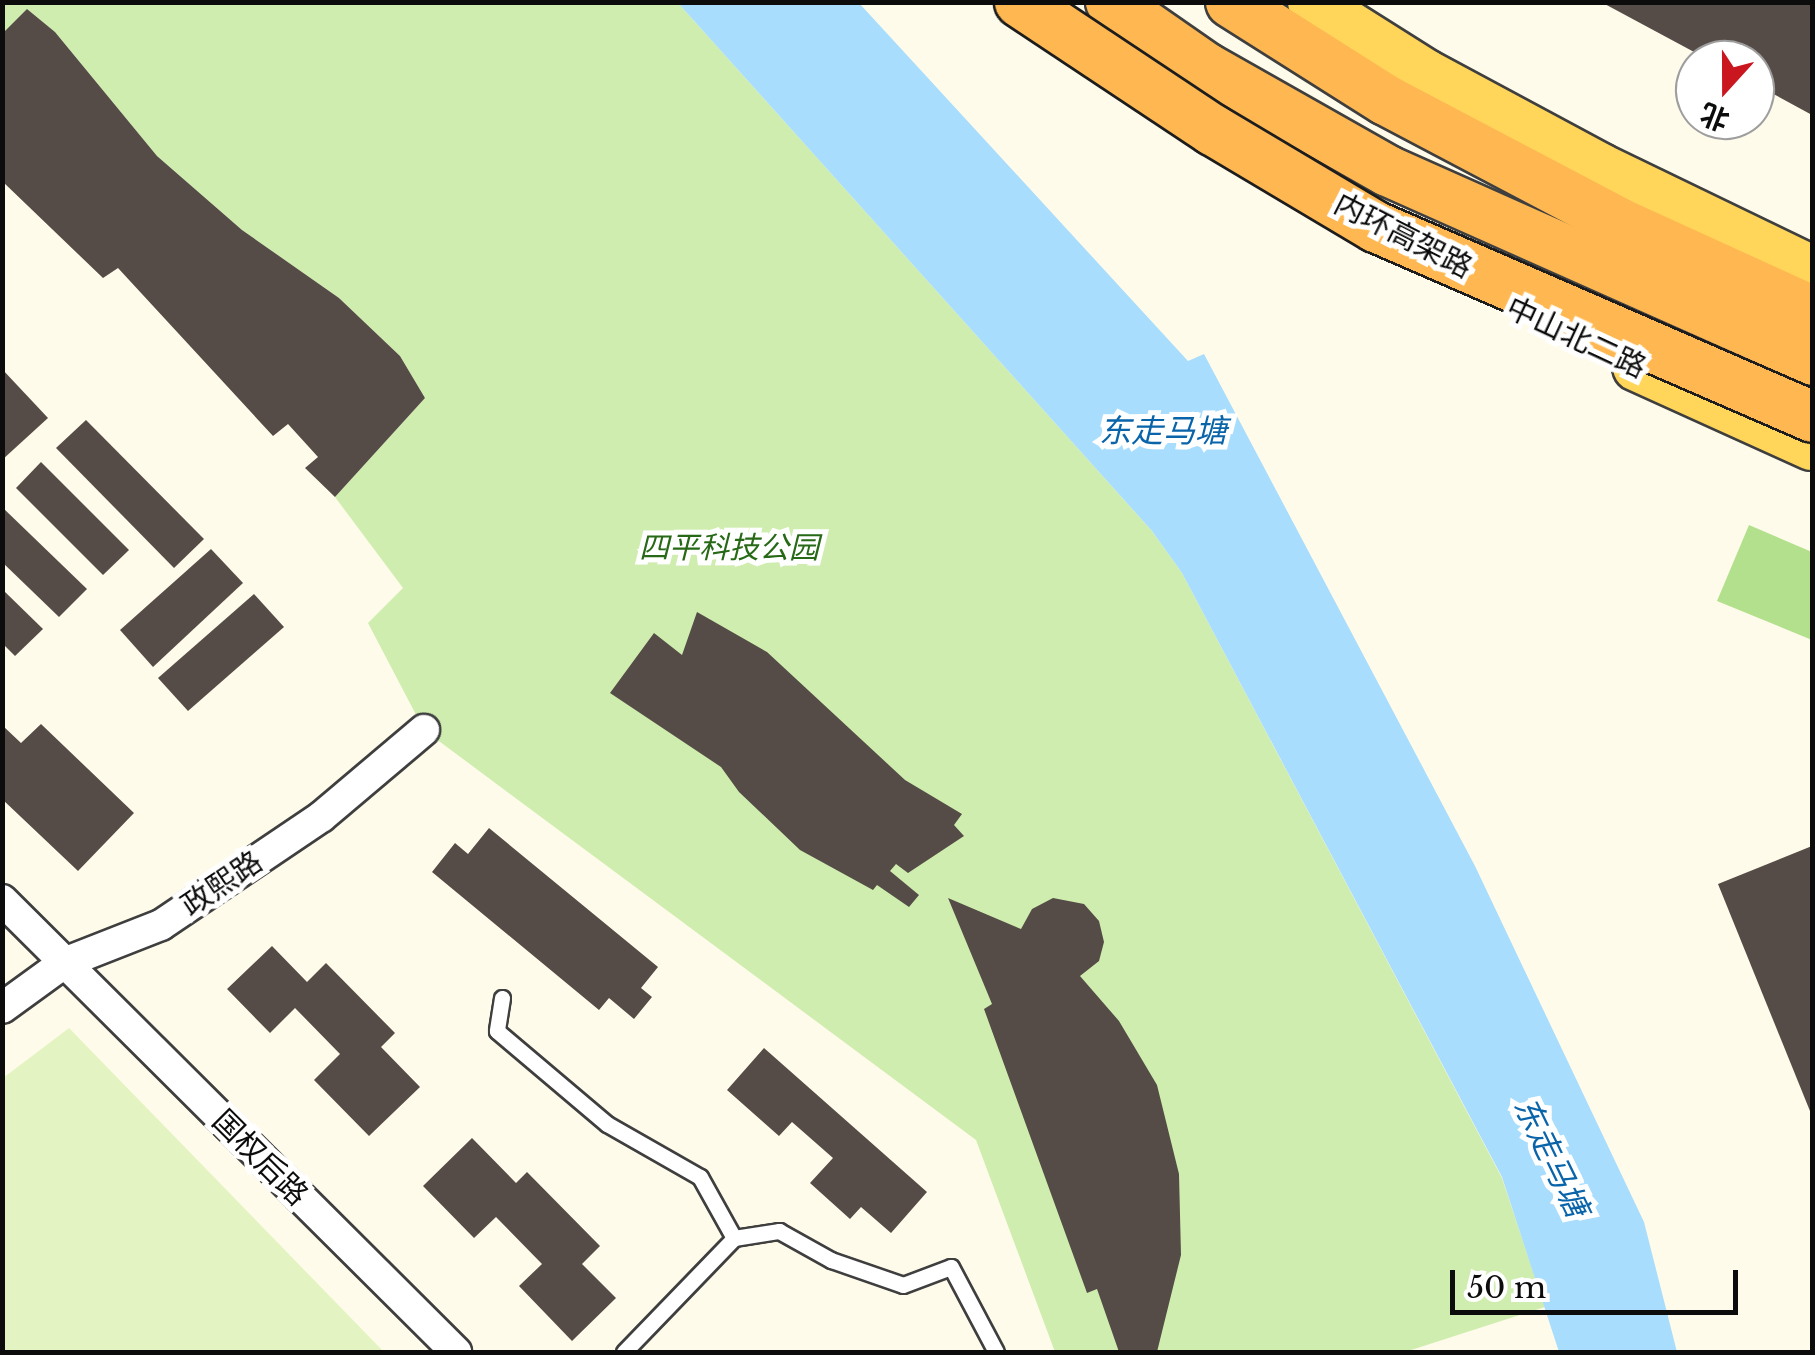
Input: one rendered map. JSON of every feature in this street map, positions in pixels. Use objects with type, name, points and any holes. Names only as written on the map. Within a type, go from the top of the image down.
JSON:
[{"type":"highway","name":"内环高架路","points":[[1020,2],[1212,130],[1376,227],[1812,417]]},
{"type":"highway","name":"内环高架路","points":[[1112,2],[1280,113],[1388,171],[1812,360]]},
{"type":"highway","points":[[1231,2],[1386,100],[1619,222],[1812,311]]},
{"type":"main road","name":"中山北二路","points":[[1056,2],[1136,66],[1242,142],[1351,218],[1432,266],[1600,350],[1812,446]]},
{"type":"main road","points":[[1312,2],[1443,84],[1600,168],[1812,270]]},
{"type":"street","name":"政熙路","points":[[2,1008],[64,963],[162,924],[321,817],[424,730]]},
{"type":"street","name":"国权后路","points":[[2,900],[456,1352]]},
{"type":"lane","points":[[502,998],[497,1032],[607,1124],[700,1176],[734,1238]]},
{"type":"lane","points":[[624,1352],[734,1238],[779,1231],[831,1260],[904,1285],[952,1267],[996,1352]]},
{"type":"green space","name":"四平科技公园","points":[[3,2],[678,3],[1152,531],[1182,573],[1502,1178],[1545,1307],[1405,1352],[1055,1352],[976,1140],[424,730],[368,623],[403,588],[335,497],[425,398],[400,356],[339,298],[242,230],[157,156],[55,32],[28,10],[3,34]]},
{"type":"green space","points":[[1749,525],[1812,552],[1812,640],[1717,601]]},
{"type":"green space","points":[[69,1028],[384,1352],[3,1352],[3,1078]]},
{"type":"water","name":"东走马塘","points":[[678,3],[859,3],[1188,361],[1204,354],[1475,866],[1644,1222],[1677,1352],[1559,1352],[1502,1177],[1182,573],[1152,531]]},
{"type":"building","points":[[1601,2],[1812,2],[1812,115],[1775,95],[1775,40],[1675,42]]},
{"type":"building","points":[[27,9],[55,32],[157,156],[242,230],[339,298],[400,356],[425,398],[335,497],[305,468],[318,457],[288,424],[273,436],[118,268],[103,278],[2,181],[2,34]]},
{"type":"building","points":[[2,369],[48,418],[2,460]]},
{"type":"building","points":[[86,420],[204,539],[174,568],[56,448]]},
{"type":"building","points":[[41,462],[129,550],[103,575],[16,488]]},
{"type":"building","points":[[2,507],[87,589],[59,617],[2,562]]},
{"type":"building","points":[[211,549],[243,583],[153,667],[120,630]]},
{"type":"building","points":[[2,589],[43,629],[15,656],[2,643]]},
{"type":"building","points":[[254,594],[284,627],[188,711],[158,678]]},
{"type":"building","points":[[697,612],[767,652],[905,780],[962,814],[954,825],[964,836],[908,873],[896,864],[890,871],[919,895],[909,907],[877,885],[873,890],[800,850],[739,792],[721,767],[610,693],[654,633],[682,655]]},
{"type":"building","points":[[41,724],[134,813],[78,871],[2,799],[2,725],[21,743]]},
{"type":"building","points":[[489,828],[658,967],[641,988],[652,997],[634,1019],[609,998],[599,1010],[432,872],[455,843],[468,854]]},
{"type":"building","points":[[1812,846],[1812,1116],[1718,884]]},
{"type":"building","points":[[948,898],[1021,929],[1032,909],[1053,898],[1084,904],[1099,921],[1104,942],[1099,961],[1080,976],[1119,1021],[1157,1085],[1179,1174],[1181,1255],[1157,1352],[1119,1352],[1097,1289],[1087,1293],[984,1009],[992,1004]]},
{"type":"building","points":[[272,946],[307,982],[326,963],[395,1033],[381,1047],[420,1087],[369,1136],[314,1080],[340,1054],[295,1008],[270,1033],[227,989]]},
{"type":"building","points":[[764,1048],[927,1192],[891,1233],[861,1207],[850,1219],[810,1183],[833,1158],[792,1122],[779,1136],[727,1090]]},
{"type":"building","points":[[472,1138],[516,1183],[527,1172],[600,1246],[582,1264],[616,1298],[572,1341],[519,1286],[542,1264],[496,1217],[474,1238],[423,1186]]}]
